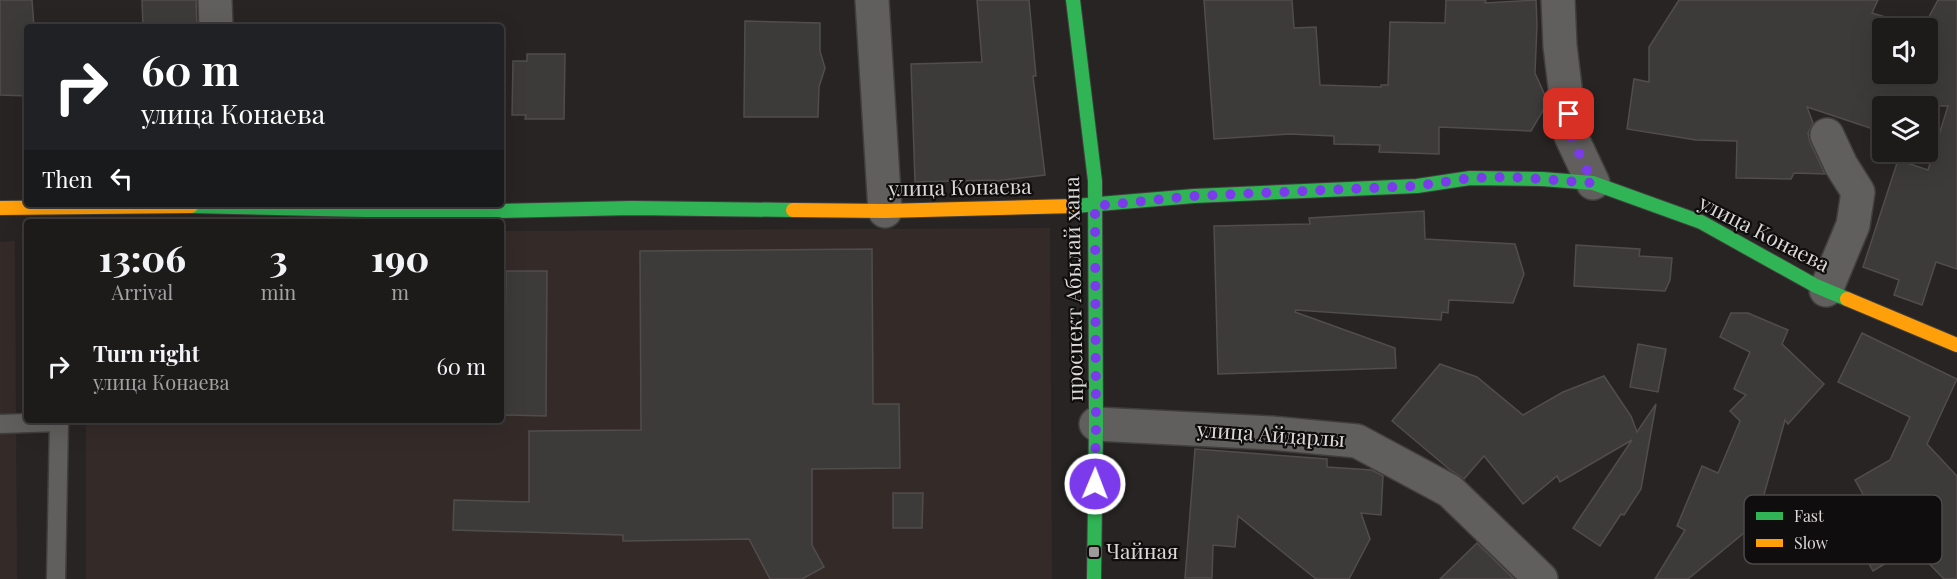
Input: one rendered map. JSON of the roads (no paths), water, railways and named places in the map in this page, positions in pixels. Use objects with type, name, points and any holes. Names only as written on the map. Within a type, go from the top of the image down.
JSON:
[{"type":"street","points":[[215,0],[216,24]]},
{"type":"street","points":[[872,0],[885,211]]},
{"type":"street","name":"проспект Абылай хана","points":[[1073,0],[1095,181],[1094,579]]},
{"type":"street","points":[[1558,0],[1560,46],[1571,136],[1593,183]]},
{"type":"street","points":[[1826,290],[1853,225],[1858,192],[1841,165],[1827,135]]},
{"type":"street","name":"улица Конаева","points":[[413,207],[885,211],[1095,206],[1194,196],[1417,186],[1470,178],[1512,177],[1593,183],[1701,222],[1826,290],[1957,345]]},
{"type":"street","name":"улица Конаева","points":[[0,208],[68,214],[188,207]]},
{"type":"street","name":"улица Айдарлы","points":[[1096,424],[1271,433],[1357,441],[1450,491],[1541,579]]},
{"type":"lane","points":[[0,424],[24,423]]},
{"type":"lane","points":[[56,579],[59,423]]},
{"type":"place","name":"Чайная","points":[[1094,552]]}]
